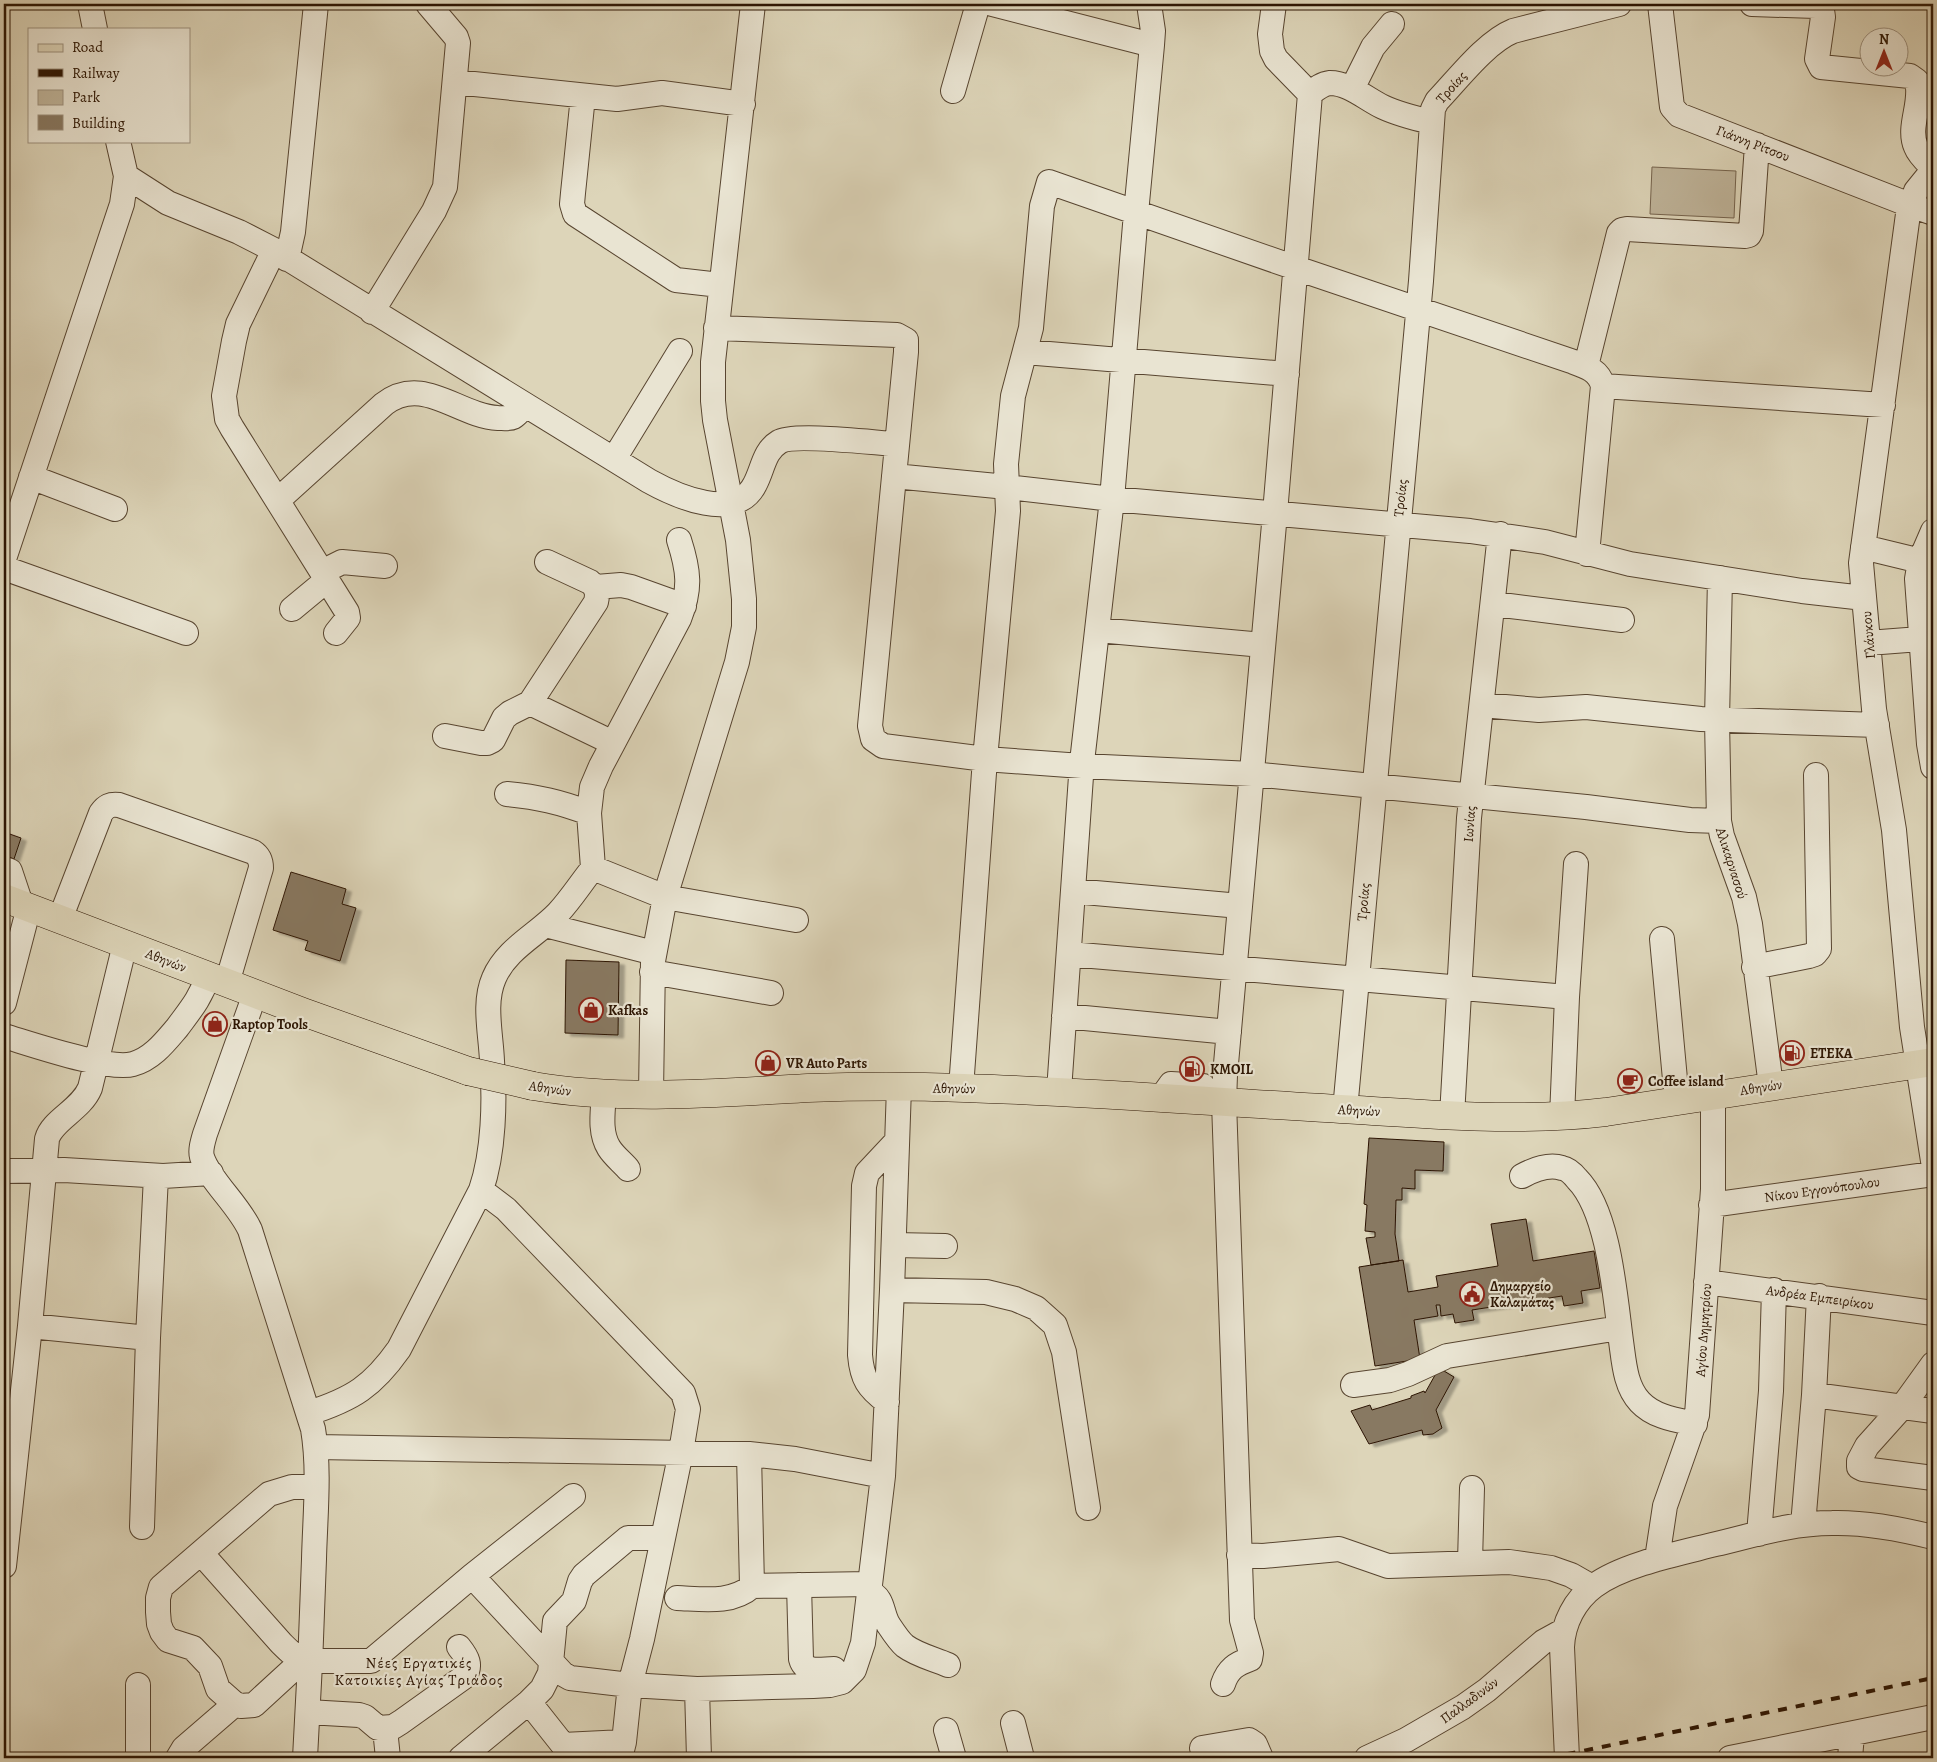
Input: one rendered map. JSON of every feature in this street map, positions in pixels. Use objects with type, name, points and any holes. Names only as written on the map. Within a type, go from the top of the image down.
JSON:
[{"type":"main road","name":"Αθηνών","points":[[18,903],[255,994],[468,1072],[566,1091],[651,1094],[848,1087],[961,1088],[1059,1092],[1452,1116],[1562,1117],[1676,1102],[1926,1063]]},
{"type":"street","points":[[90,4],[95,28]]},
{"type":"street","points":[[316,4],[293,232],[238,324],[224,396],[227,419],[232,428],[348,615],[348,618],[336,633]]},
{"type":"street","points":[[372,312],[445,187],[458,43],[456,37],[428,4]]},
{"type":"street","points":[[651,1094],[653,963],[665,897],[721,715],[744,632],[744,599],[732,504],[712,402],[713,362],[720,286],[743,104],[753,4]]},
{"type":"street","points":[[953,91],[978,4]]},
{"type":"street","points":[[992,4],[1152,45]]},
{"type":"street","points":[[1059,1092],[1082,766],[1112,499],[1152,45],[1153,31],[1149,4]]},
{"type":"street","points":[[1274,4],[1270,34],[1272,51],[1276,59],[1310,94]]},
{"type":"street","name":"Τροίας","points":[[1345,1110],[1418,308],[1433,108],[1437,101],[1483,53],[1503,36],[1520,29],[1619,4]]},
{"type":"street","name":"Γιάννη Ρίτσου","points":[[1660,4],[1672,107],[1679,115],[1910,206],[1933,213]]},
{"type":"street","points":[[1752,4],[1816,6],[1822,10],[1823,17],[1817,59],[1820,67],[1925,78],[1920,91],[1914,124],[1914,138],[1916,148],[1933,169],[1916,191],[1910,206]]},
{"type":"street","points":[[1352,90],[1373,47],[1392,24]]},
{"type":"street","points":[[455,82],[617,100],[662,93],[743,104]]},
{"type":"street","points":[[1223,1684],[1227,1673],[1236,1664],[1250,1658],[1251,1653],[1242,1620],[1218,1102],[1229,1032],[1235,968],[1310,94],[1320,86],[1329,83],[1342,85],[1388,109],[1431,122]]},
{"type":"street","points":[[583,96],[572,206],[575,214],[676,280],[720,286]]},
{"type":"street","points":[[4,559],[122,204],[126,176],[118,142]]},
{"type":"street","points":[[1586,366],[1617,243],[1622,230],[1745,236],[1749,234],[1751,231],[1757,145]]},
{"type":"street","points":[[126,176],[168,203],[193,215],[239,232],[280,254],[525,406],[649,481],[678,496],[719,504],[732,504],[747,496],[755,485],[768,450],[780,440],[798,438],[897,444]]},
{"type":"street","points":[[961,1088],[985,759],[1008,511],[1006,464],[1013,396],[1031,328],[1042,206],[1049,182],[1586,366],[1596,372],[1603,386],[1587,554]]},
{"type":"street","name":"Γλάυκου","points":[[1910,206],[1862,547],[1862,567],[1877,725],[1894,830],[1909,997],[1926,1063],[1933,1161]]},
{"type":"street","points":[[716,328],[897,335],[906,340],[870,726],[873,739],[883,746],[985,759],[1082,766],[1252,774],[1615,810],[1690,820],[1719,821]]},
{"type":"street","points":[[614,459],[680,352]]},
{"type":"street","points":[[1025,352],[1287,374]]},
{"type":"street","points":[[1603,386],[1883,405]]},
{"type":"street","points":[[278,500],[384,404],[402,394],[416,393],[434,396],[476,414],[494,418],[509,418],[525,406]]},
{"type":"street","points":[[894,476],[1112,499],[1500,534],[1545,542],[1630,564],[1802,591],[1864,598]]},
{"type":"street","points":[[31,478],[116,509]]},
{"type":"street","points":[[1932,757],[1927,638],[1917,579],[1926,563],[1933,531]]},
{"type":"street","name":"Ιωνίας","points":[[1452,1116],[1458,987],[1471,796],[1494,604],[1500,534]]},
{"type":"street","points":[[310,1413],[336,1404],[356,1394],[387,1367],[399,1349],[481,1190],[487,1169],[492,1117],[489,1017],[490,993],[494,978],[507,957],[559,912],[593,868],[589,813],[592,787],[601,766],[668,641],[684,606],[688,579],[686,560],[678,540]]},
{"type":"street","points":[[1862,547],[1926,563]]},
{"type":"street","points":[[292,609],[342,562],[385,566]]},
{"type":"street","points":[[446,736],[488,743],[497,735],[504,718],[530,702],[596,602],[598,594],[596,587],[590,582],[547,562]]},
{"type":"street","points":[[4,568],[186,633]]},
{"type":"street","name":"Αλικαρνασού","points":[[1720,578],[1717,720],[1719,821],[1722,836],[1747,911],[1771,1086]]},
{"type":"street","points":[[596,587],[621,585],[631,587],[684,606]]},
{"type":"street","points":[[1494,604],[1622,620]]},
{"type":"street","points":[[1098,630],[1263,645]]},
{"type":"street","points":[[1868,643],[1927,638]]},
{"type":"street","points":[[530,702],[614,742]]},
{"type":"street","points":[[1482,705],[1539,710],[1586,707],[1717,720],[1877,725]]},
{"type":"street","points":[[1754,967],[1809,956],[1815,954],[1819,948],[1816,775]]},
{"type":"street","points":[[507,794],[538,797],[560,802],[589,813]]},
{"type":"street","points":[[4,1036],[112,1065],[127,1065],[140,1062],[155,1052],[218,980],[261,868],[261,862],[253,852],[112,804],[101,813],[60,919]]},
{"type":"street","points":[[1562,1117],[1567,997],[1576,864]]},
{"type":"street","points":[[593,868],[665,897],[796,920]]},
{"type":"street","points":[[4,869],[10,871],[18,903],[4,1004]]},
{"type":"street","points":[[1073,891],[1240,906]]},
{"type":"street","points":[[545,925],[653,963],[771,993]]},
{"type":"street","points":[[1662,938],[1676,1102]]},
{"type":"street","points":[[4,1566],[12,1426],[30,1326],[43,1170],[48,1134],[83,1100],[90,1088],[125,944]]},
{"type":"street","points":[[1068,954],[1567,997]]},
{"type":"street","points":[[255,994],[203,1138],[201,1155],[211,1173],[242,1214],[250,1230],[310,1413],[316,1447],[316,1487],[307,1660],[308,1712],[306,1758]]},
{"type":"street","points":[[1064,1016],[1229,1032]]},
{"type":"street","points":[[472,1576],[563,1674],[570,1678],[630,1685],[696,1688],[813,1686],[842,1682],[854,1670],[863,1643],[884,1476],[899,1087]]},
{"type":"street","points":[[604,1093],[602,1126],[604,1138],[609,1149],[628,1169]]},
{"type":"street","name":"Αγίου Δημητρίου","points":[[1657,1559],[1665,1506],[1695,1424],[1698,1406],[1712,1205],[1713,1095]]},
{"type":"street","points":[[887,1402],[864,1380],[861,1370],[864,1186],[867,1173],[897,1141]]},
{"type":"street","points":[[1522,1176],[1545,1168],[1563,1168],[1574,1175],[1589,1194],[1597,1210],[1605,1237],[1626,1375],[1631,1389],[1640,1402],[1661,1416],[1695,1424]]},
{"type":"street","points":[[4,1171],[64,1170],[156,1176],[211,1173]]},
{"type":"street","name":"Νίκου Εγγονόπουλου","points":[[1712,1205],[1933,1174]]},
{"type":"street","points":[[142,1527],[148,1338],[156,1176]]},
{"type":"street","points":[[481,1190],[506,1209],[683,1394],[688,1409],[663,1538],[630,1685],[622,1750],[564,1745],[529,1702]]},
{"type":"street","points":[[894,1245],[945,1246]]},
{"type":"street","name":"Ανδρέα Εμπειρίκου","points":[[1706,1282],[1933,1312]]},
{"type":"street","points":[[892,1290],[986,1292],[1015,1299],[1036,1308],[1055,1325],[1064,1352],[1088,1508]]},
{"type":"street","points":[[1759,1534],[1770,1391],[1774,1290]]},
{"type":"street","points":[[1803,1525],[1814,1395],[1819,1296]]},
{"type":"street","points":[[30,1326],[148,1338]]},
{"type":"street","points":[[1353,1385],[1390,1380],[1447,1356],[1620,1328]]},
{"type":"street","points":[[1933,1364],[1902,1406],[1867,1446],[1859,1461],[1859,1467],[1933,1478]]},
{"type":"street","points":[[1814,1395],[1933,1411]]},
{"type":"street","points":[[316,1447],[749,1454],[795,1459],[884,1476]]},
{"type":"street","points":[[749,1454],[752,1586]]},
{"type":"street","points":[[307,1660],[254,1705],[242,1706],[235,1704],[218,1689],[210,1666],[198,1653],[190,1646],[168,1640],[159,1626],[158,1598],[161,1587],[269,1494],[292,1487],[316,1487]]},
{"type":"street","points":[[1470,1562],[1472,1488]]},
{"type":"street","points":[[201,1553],[281,1643],[295,1656],[307,1660],[365,1662],[374,1660],[472,1576],[573,1496]]},
{"type":"street","points":[[1567,1758],[1562,1647],[1563,1631],[1573,1611],[1592,1587],[1610,1576],[1657,1559],[1803,1525],[1854,1523],[1933,1537]]},
{"type":"street","points":[[461,1758],[529,1702],[547,1682],[555,1621],[574,1601],[580,1581],[584,1575],[628,1538],[663,1538]]},
{"type":"street","points":[[1239,1555],[1262,1556],[1339,1550],[1388,1566],[1509,1562],[1544,1566],[1571,1575],[1592,1587]]},
{"type":"street","points":[[677,1598],[716,1600],[743,1594],[752,1586],[799,1585],[870,1588]]},
{"type":"street","points":[[799,1585],[802,1665],[808,1669],[834,1669]]},
{"type":"street","points":[[870,1588],[880,1600],[888,1624],[904,1645],[948,1665]]},
{"type":"street","name":"Παλλαδινών","points":[[1367,1758],[1413,1736],[1463,1707],[1487,1690],[1537,1646],[1563,1631]]},
{"type":"street","points":[[308,1712],[359,1715],[365,1717],[378,1728],[385,1728],[401,1722],[464,1677],[468,1671],[468,1664],[466,1655],[459,1647]]},
{"type":"street","points":[[138,1685],[138,1758]]},
{"type":"street","points":[[696,1688],[699,1758]]},
{"type":"street","points":[[178,1758],[184,1748],[235,1704]]},
{"type":"street","points":[[1730,1758],[1851,1747],[1933,1718]]},
{"type":"street","points":[[1013,1723],[1022,1758]]},
{"type":"street","points":[[385,1728],[388,1758]]},
{"type":"street","points":[[946,1730],[954,1758]]},
{"type":"street","points":[[1202,1748],[1249,1740],[1254,1744],[1262,1758]]},
{"type":"green space","points":[[1652,167],[1736,171],[1734,218],[1650,214]]},
{"type":"building","points":[[4,832],[21,838],[14,859],[4,855]]},
{"type":"building","points":[[291,872],[346,889],[342,904],[356,908],[340,961],[305,950],[308,941],[273,930]]},
{"type":"building","points":[[566,960],[619,962],[618,1035],[565,1033]]},
{"type":"building","points":[[1369,1138],[1444,1142],[1443,1171],[1415,1170],[1415,1189],[1402,1188],[1402,1200],[1396,1200],[1395,1234],[1399,1261],[1371,1265],[1366,1238],[1375,1237],[1375,1232],[1365,1231],[1367,1205],[1364,1204]]},
{"type":"building","name":"Δημαρχείο Καλαμάτας","points":[[1526,1219],[1533,1261],[1594,1251],[1600,1288],[1581,1291],[1583,1303],[1564,1306],[1562,1296],[1472,1310],[1474,1320],[1455,1323],[1453,1314],[1441,1316],[1440,1305],[1436,1305],[1438,1316],[1414,1320],[1420,1359],[1375,1366],[1359,1267],[1403,1260],[1408,1292],[1438,1287],[1436,1276],[1498,1266],[1491,1224]]},
{"type":"building","points":[[1439,1368],[1454,1377],[1436,1410],[1442,1428],[1433,1434],[1423,1435],[1422,1430],[1369,1444],[1351,1411],[1370,1405],[1372,1410],[1411,1398],[1411,1396],[1424,1391],[1425,1393]]},
{"type":"railway","points":[[1549,1758],[1933,1678]]},
{"type":"place","name":"Kafkas","points":[[591,1010]]},
{"type":"place","name":"Raptop Tools","points":[[215,1024]]},
{"type":"place","name":"ΕΤΕΚΑ","points":[[1792,1053]]},
{"type":"place","name":"VR Auto Parts","points":[[768,1063]]},
{"type":"place","name":"KMOIL","points":[[1192,1069]]},
{"type":"place","name":"Coffee island","points":[[1630,1081]]},
{"type":"place","name":"Δημαρχείο Καλαμάτας","points":[[1472,1294]]},
{"type":"district","name":"Νέες Εργατικές Κατοικίες Αγίας Τριάδος","points":[[419,1672]]}]
